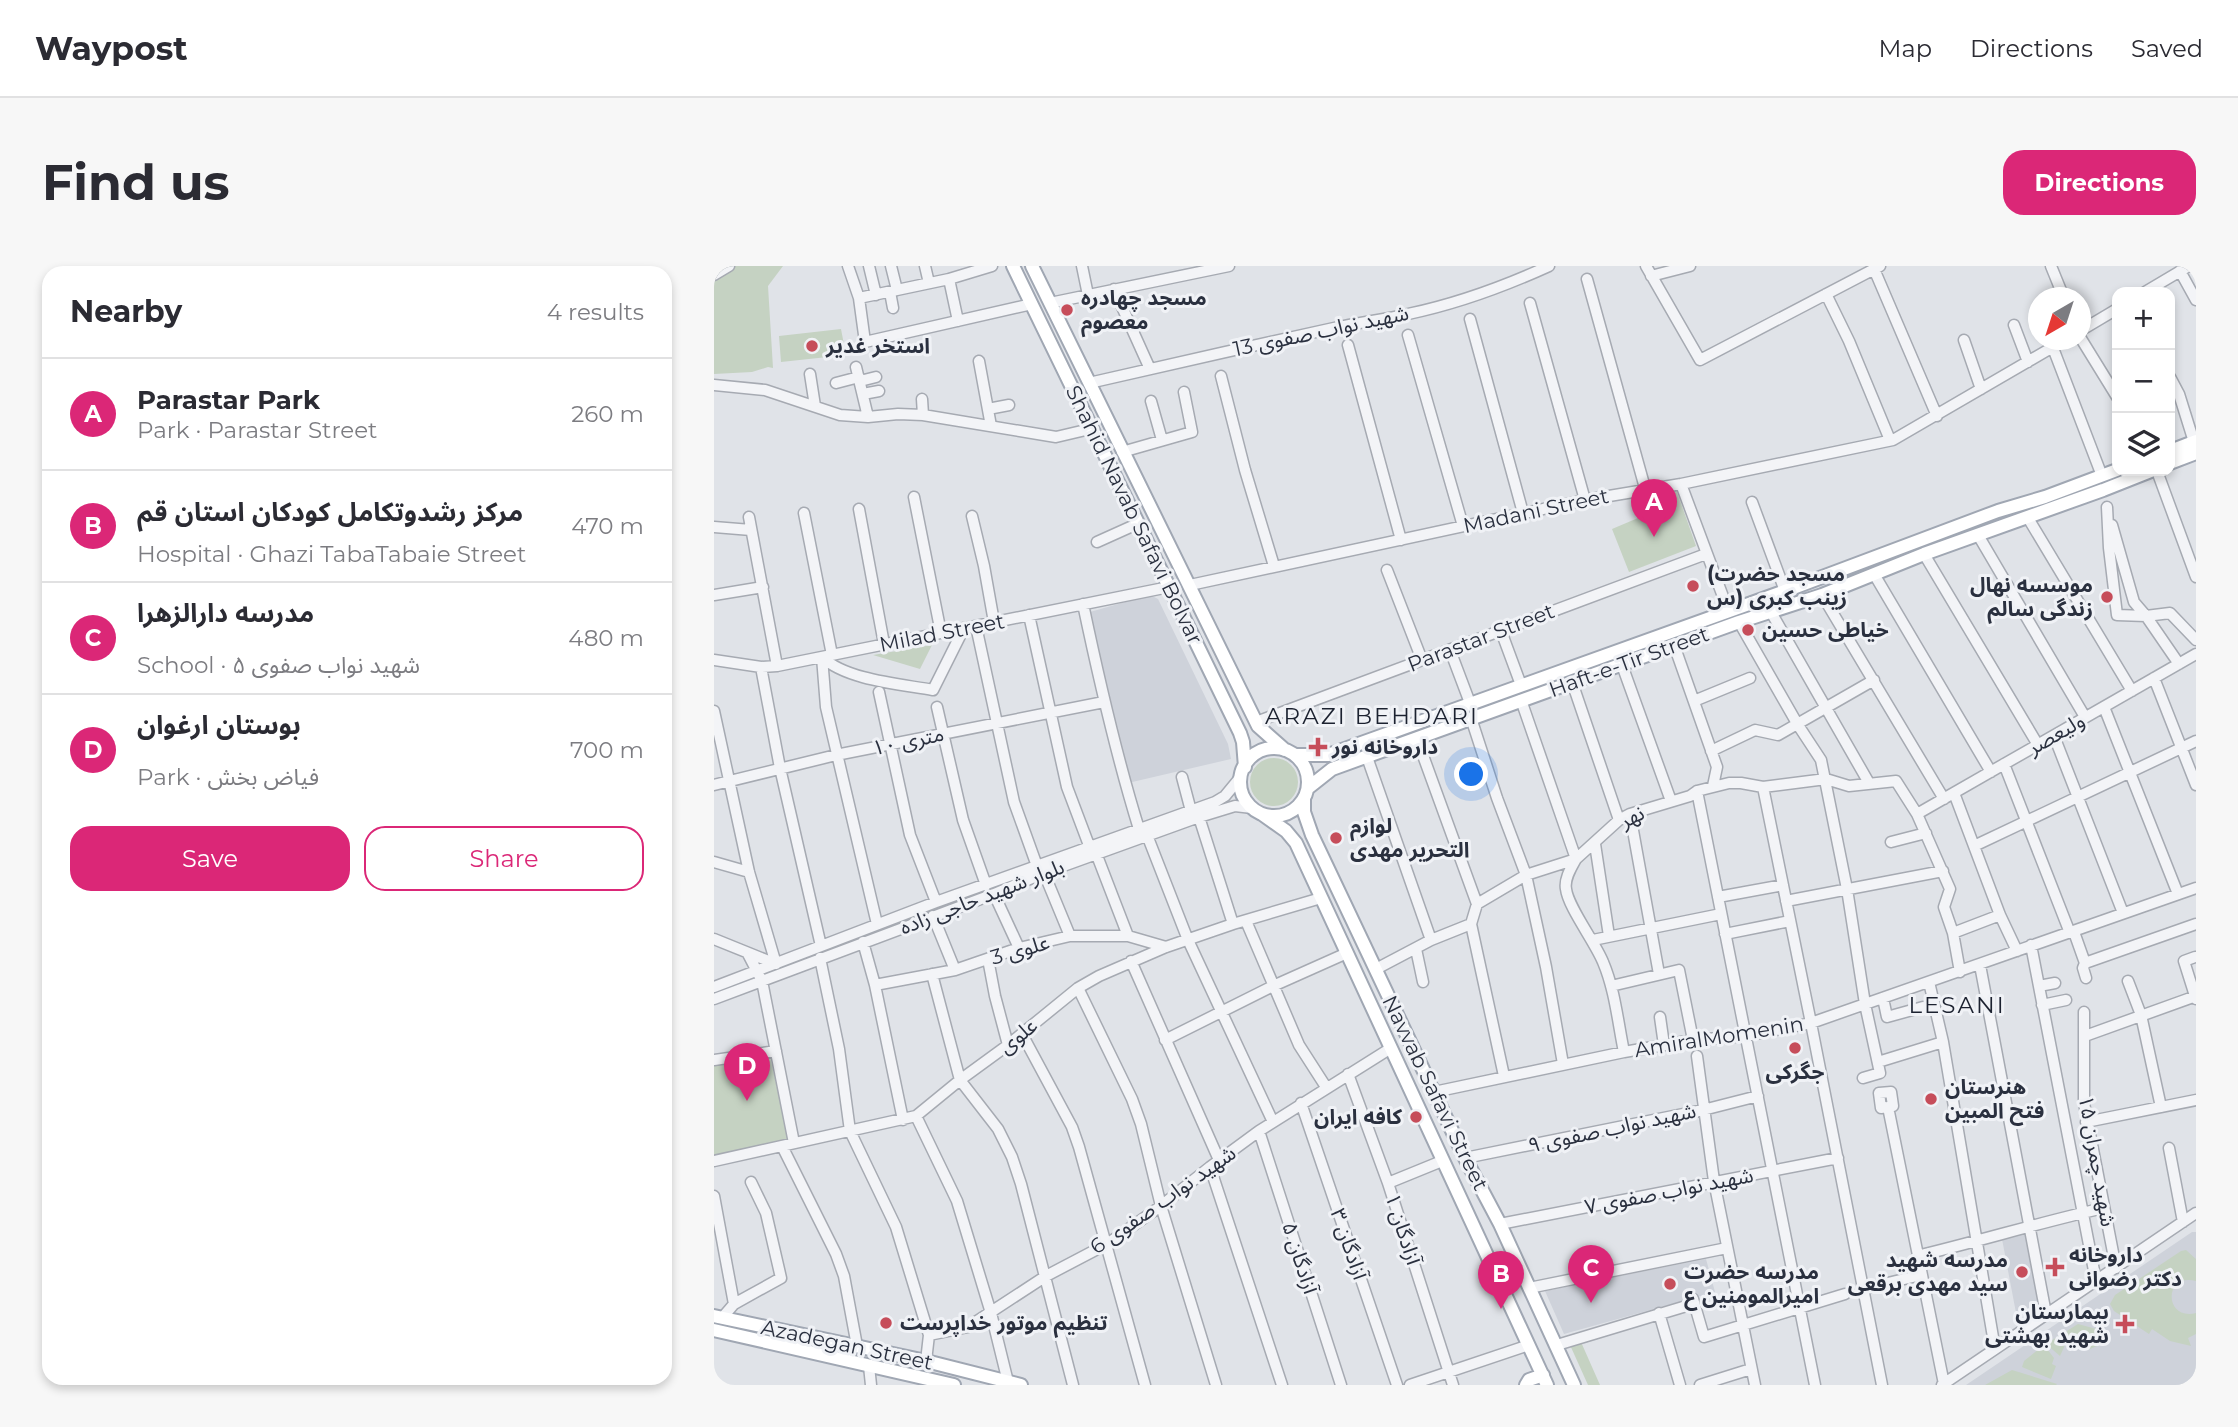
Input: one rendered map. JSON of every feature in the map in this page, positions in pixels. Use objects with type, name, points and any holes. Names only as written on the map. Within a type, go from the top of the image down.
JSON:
[{"type":"main road","name":"Shahid Navab Safavi Bolvar","points":[[1013,266],[1240,733],[1243,742],[1242,773]]},
{"type":"main road","name":"Shahid Navab Safavi Bolvar","points":[[1032,266],[1257,724],[1290,752]]},
{"type":"main road","points":[[2175,450],[2196,445]]},
{"type":"main road","points":[[2175,460],[2196,445]]},
{"type":"main road","name":"Haft-e-Tir Street","points":[[1290,752],[1328,755],[2112,472]]},
{"type":"main road","name":"Haft-e-Tir Street","points":[[1306,793],[1332,769],[1674,645],[1822,595],[2138,476]]},
{"type":"main road","points":[[1240,733],[1247,738],[1252,737],[1257,733],[1257,724]]},
{"type":"main road","points":[[1257,811],[1274,816],[1286,814],[1296,808],[1306,793],[1307,776],[1303,764],[1290,752],[1273,748],[1251,756],[1242,773],[1240,790],[1245,800],[1257,811],[1286,831],[1296,844],[1545,1380],[1529,1380],[1526,1385]]},
{"type":"main road","points":[[1328,755],[1324,764],[1332,769]]},
{"type":"main road","name":"Navvab Safavi Street","points":[[1306,793],[1307,822],[1312,835],[1465,1158],[1500,1224],[1574,1385]]},
{"type":"main road","points":[[1296,844],[1296,836],[1300,831],[1305,830],[1312,835]]},
{"type":"main road","name":"Azadegan Street","points":[[718,1317],[926,1361],[1015,1383]]},
{"type":"main road","name":"Azadegan Street","points":[[714,1330],[954,1385]]},
{"type":"street","points":[[714,275],[729,266]]},
{"type":"street","points":[[848,266],[859,298],[865,342],[1032,304]]},
{"type":"street","points":[[869,266],[876,295]]},
{"type":"street","points":[[891,266],[893,308]]},
{"type":"street","points":[[925,266],[929,283]]},
{"type":"street","points":[[859,298],[992,266]]},
{"type":"street","points":[[1082,266],[1088,295]]},
{"type":"street","points":[[1051,303],[1229,266]]},
{"type":"street","name":"شهید نواب صفوی 13","points":[[1089,383],[1408,314],[1465,298],[1549,266]]},
{"type":"street","points":[[1690,266],[1649,271],[1700,360],[1877,268],[1937,416]]},
{"type":"street","points":[[2051,266],[2060,287]]},
{"type":"street","points":[[2153,287],[2184,269],[2196,300]]},
{"type":"street","points":[[953,274],[958,321]]},
{"type":"street","points":[[1587,279],[1645,488]]},
{"type":"street","points":[[1114,289],[1150,369]]},
{"type":"street","points":[[1826,294],[1849,341],[1890,440]]},
{"type":"street","points":[[1530,303],[1585,500]]},
{"type":"street","points":[[2091,325],[2112,312]]},
{"type":"street","points":[[1471,319],[1523,513]]},
{"type":"street","points":[[2014,325],[2028,362]]},
{"type":"street","points":[[1408,335],[1463,526]]},
{"type":"street","points":[[1964,340],[1981,389]]},
{"type":"street","points":[[1348,345],[1401,540]]},
{"type":"street","name":"Madani Street","points":[[1190,585],[1585,500],[1681,484],[1890,440],[1937,416],[2049,350]]},
{"type":"street","points":[[2054,350],[2102,476]]},
{"type":"street","points":[[2089,350],[2112,389]]},
{"type":"street","points":[[979,361],[991,426]]},
{"type":"street","points":[[810,374],[815,406]]},
{"type":"street","points":[[859,375],[868,417]]},
{"type":"street","points":[[836,383],[859,375],[876,377]]},
{"type":"street","points":[[1221,376],[1245,470],[1274,566]]},
{"type":"street","points":[[714,385],[765,390],[840,415],[923,415],[1056,437],[1090,429]]},
{"type":"street","points":[[2175,386],[2196,445]]},
{"type":"street","points":[[863,394],[879,391]]},
{"type":"street","points":[[1122,452],[1192,432],[1184,392]]},
{"type":"street","points":[[922,399],[923,415]]},
{"type":"street","points":[[1151,401],[1162,440]]},
{"type":"street","points":[[988,409],[1009,405]]},
{"type":"street","points":[[2159,476],[2196,578]]},
{"type":"street","points":[[1681,484],[1728,610]]},
{"type":"street","points":[[2103,490],[2134,602],[2179,664]]},
{"type":"street","points":[[914,497],[941,633]]},
{"type":"street","points":[[1752,502],[1785,591]]},
{"type":"street","points":[[2107,507],[2117,615],[2170,613],[2196,640]]},
{"type":"street","points":[[859,509],[884,644]]},
{"type":"street","points":[[804,513],[827,656],[826,707],[877,924]]},
{"type":"street","points":[[972,516],[994,622]]},
{"type":"street","points":[[749,517],[777,666]]},
{"type":"street","points":[[2028,517],[2132,691]]},
{"type":"street","points":[[1097,541],[1137,524]]},
{"type":"street","points":[[714,527],[751,530]]},
{"type":"street","points":[[1978,535],[2085,718]]},
{"type":"street","name":"Parastar Street","points":[[1257,724],[1706,554]]},
{"type":"street","points":[[1924,555],[2038,745]]},
{"type":"street","points":[[1387,570],[1422,660]]},
{"type":"street","points":[[1874,574],[1991,772]]},
{"type":"street","points":[[714,595],[762,587]]},
{"type":"street","name":"Milad Street","points":[[714,660],[761,667],[777,666],[1169,587]]},
{"type":"street","points":[[1822,595],[1944,799]]},
{"type":"street","points":[[1083,604],[1123,779],[1188,940],[1273,1122]]},
{"type":"street","points":[[1771,612],[1869,783]]},
{"type":"street","points":[[1029,615],[1067,787],[1128,936]]},
{"type":"street","points":[[1740,622],[1821,760],[1880,1073],[1863,1078]]},
{"type":"street","points":[[976,626],[1014,802],[1040,870],[1070,936]]},
{"type":"street","points":[[827,656],[832,666],[843,670],[876,680],[933,690],[964,628]]},
{"type":"street","points":[[1500,631],[1521,685]]},
{"type":"street","points":[[1674,645],[1717,767],[1713,786]]},
{"type":"street","points":[[1450,650],[1470,703]]},
{"type":"street","name":"ولیعصر","points":[[1917,814],[2196,654]]},
{"type":"street","points":[[1622,665],[1671,801]]},
{"type":"street","points":[[761,667],[780,768],[821,946]]},
{"type":"street","points":[[1694,701],[1750,678]]},
{"type":"street","points":[[2154,678],[2196,785]]},
{"type":"street","points":[[1711,751],[1755,730],[1778,735],[1874,680]]},
{"type":"street","points":[[1572,682],[1619,820]]},
{"type":"street","points":[[879,692],[910,835],[936,902]]},
{"type":"street","points":[[1521,700],[1576,859],[1569,870],[1565,888],[1604,964],[1624,1052]]},
{"type":"street","name":"۱۰ متری","points":[[714,785],[836,755],[1104,702]]},
{"type":"street","points":[[937,707],[963,820],[986,885]]},
{"type":"street","points":[[2104,707],[2178,894]]},
{"type":"street","points":[[714,711],[749,872],[776,964]]},
{"type":"street","points":[[1471,718],[1497,798],[1527,875],[1563,1064]]},
{"type":"street","points":[[2054,736],[2123,914]]},
{"type":"street","points":[[1417,739],[1477,904],[1471,925],[1504,1076]]},
{"type":"street","points":[[1974,846],[2196,741]]},
{"type":"street","points":[[1367,757],[1431,940]]},
{"type":"street","points":[[2004,764],[2085,963],[2083,968],[2086,978]]},
{"type":"street","name":"بلوار شهید حاجی زاده","points":[[1195,814],[1225,796],[1242,773]]},
{"type":"street","points":[[1182,777],[1233,924]]},
{"type":"street","name":"نهر","points":[[1477,904],[1527,875],[1576,859],[1619,820],[1630,814],[1690,796],[1713,786],[1741,783],[1763,787],[1826,779],[1849,786],[1896,781],[1917,814]]},
{"type":"street","points":[[1763,787],[1882,1385]]},
{"type":"street","points":[[1697,791],[1815,1385]]},
{"type":"street","points":[[1954,793],[2000,915],[2017,951]]},
{"type":"street","name":"بلوار شهید حاجی زاده","points":[[714,987],[936,902],[1040,870],[1195,814],[1235,806],[1257,811]]},
{"type":"street","points":[[1630,814],[1659,974]]},
{"type":"street","points":[[1917,814],[1950,889],[1944,907],[1953,933],[1960,972]]},
{"type":"street","points":[[1891,842],[1926,833]]},
{"type":"street","points":[[1595,844],[1609,936]]},
{"type":"street","points":[[714,862],[749,872]]},
{"type":"street","name":"بلوار شهید حاجی زاده","points":[[714,999],[993,894],[1040,870]]},
{"type":"street","points":[[1786,901],[1943,872]]},
{"type":"street","points":[[1718,897],[1783,885]]},
{"type":"street","name":"AmiralMomenin","points":[[1434,1092],[1624,1052],[1693,1040],[1746,1036],[1811,1023],[2196,888]]},
{"type":"street","points":[[993,894],[1019,948]]},
{"type":"street","name":"علوی","points":[[714,1161],[916,1116],[1078,988],[1166,947],[1321,898]]},
{"type":"street","points":[[1593,940],[1721,914]]},
{"type":"street","points":[[1953,933],[2000,915]]},
{"type":"street","points":[[933,916],[955,971]]},
{"type":"street","points":[[1247,920],[1299,1045],[1326,1087]]},
{"type":"street","points":[[1725,934],[1790,921]]},
{"type":"street","points":[[2085,963],[2196,924]]},
{"type":"street","points":[[1376,969],[1431,940],[1471,925]]},
{"type":"street","name":"علوی 3","points":[[875,985],[955,971],[1019,948],[1070,936],[1128,936],[1166,947]]},
{"type":"street","points":[[714,939],[776,964]]},
{"type":"street","points":[[863,942],[875,985],[903,1120]]},
{"type":"street","points":[[2031,946],[2096,1281]]},
{"type":"street","points":[[1416,949],[1423,982]]},
{"type":"street","points":[[1165,1040],[1273,986],[1347,953]]},
{"type":"street","points":[[748,954],[762,981],[794,1143]]},
{"type":"street","points":[[2085,1036],[2196,997],[2184,961],[2195,957]]},
{"type":"street","points":[[820,958],[839,1049],[850,1131],[896,1227],[929,1335],[926,1361]]},
{"type":"street","points":[[988,959],[1008,1045]]},
{"type":"street","points":[[1131,961],[1219,1160]]},
{"type":"street","points":[[1980,965],[2046,1314]]},
{"type":"street","points":[[1611,986],[1679,971],[1693,1040]]},
{"type":"street","points":[[932,974],[960,1080],[998,1129],[1012,1157],[1073,1385]]},
{"type":"street","points":[[2128,981],[2141,1015],[2161,1107]]},
{"type":"street","points":[[1929,982],[1943,1042],[1996,1349]]},
{"type":"street","points":[[2039,986],[2055,983]]},
{"type":"street","points":[[1078,988],[1132,1099],[1141,1124],[1161,1206],[1216,1385]]},
{"type":"street","points":[[1883,998],[1886,1017],[1923,1007]]},
{"type":"street","points":[[2042,1005],[2066,1000]]},
{"type":"street","name":"شهید چمران ۱۵","points":[[2084,1013],[2084,1103],[2116,1268]]},
{"type":"street","points":[[1660,1017],[1664,1045]]},
{"type":"street","points":[[1022,1034],[1072,1127],[1145,1385]]},
{"type":"street","points":[[1878,1062],[1943,1042]]},
{"type":"street","name":"شهید نواب صفوی 6","points":[[929,1335],[968,1327],[1046,1276],[1107,1244],[1259,1131],[1391,1048]]},
{"type":"street","points":[[714,1060],[776,1051]]},
{"type":"street","points":[[1697,1056],[1714,1181],[1755,1385]]},
{"type":"street","name":"آزادگان ۱","points":[[1348,1074],[1388,1183],[1453,1385]]},
{"type":"street","name":"شهید نواب صفوی ۹","points":[[1465,1158],[1703,1110],[1758,1096]]},
{"type":"street","points":[[2087,1122],[2196,1100]]},
{"type":"street","name":"آزادگان ۳","points":[[1301,1103],[1397,1385]]},
{"type":"street","points":[[1888,1107],[1943,1384],[2196,1213]]},
{"type":"street","points":[[916,1116],[957,1201],[1015,1383]]},
{"type":"street","name":"آزادگان ۵","points":[[1259,1131],[1341,1385]]},
{"type":"street","points":[[782,1146],[836,1254],[844,1276],[857,1346]]},
{"type":"street","points":[[2169,1148],[2183,1222]]},
{"type":"street","name":"شهید نواب صفوی ۷","points":[[1500,1224],[1838,1158]]},
{"type":"street","points":[[1388,1183],[1442,1161]]},
{"type":"street","points":[[1210,1167],[1282,1385]]},
{"type":"street","points":[[718,1317],[734,1304],[781,1278],[766,1213],[751,1182]]},
{"type":"street","points":[[714,1196],[734,1304]]},
{"type":"street","points":[[1917,1256],[2104,1208]]},
{"type":"street","points":[[1529,1288],[1727,1248]]},
{"type":"street","points":[[1863,1289],[1921,1275]]},
{"type":"street","points":[[1557,1345],[1693,1302],[1704,1337],[1845,1294]]},
{"type":"street","points":[[1659,1313],[1680,1385]]},
{"type":"street","points":[[1410,1385],[1529,1345]]},
{"type":"street","points":[[869,1366],[871,1385]]},
{"type":"street","points":[[1700,1385],[1751,1369]]},
{"type":"shaded area","points":[[1150,595],[1158,599],[1228,744],[1231,759],[1128,783],[1090,612]]},
{"type":"shaded area","name":"مدرسه شهید سید مهدی برقعی","points":[[2025,1232],[2040,1303],[2017,1318],[2002,1239]]},
{"type":"shaded area","name":"بیمارستان شهید بهشتی","points":[[2192,1232],[2196,1232],[2196,1385],[1966,1385]]},
{"type":"shaded area","points":[[1706,1259],[1715,1292],[1564,1334],[1545,1291]]},
{"type":"green space","points":[[714,266],[783,266],[768,286],[773,368],[714,374]]},
{"type":"green space","name":"استخر غدیر","points":[[841,329],[846,355],[781,362],[779,336]]},
{"type":"green space","points":[[1676,489],[1696,546],[1629,572],[1612,529],[1638,518],[1631,499]]},
{"type":"green space","points":[[932,645],[920,669],[873,655]]},
{"type":"green space","points":[[1274,758],[1291,765],[1298,782],[1291,799],[1274,806],[1257,799],[1250,782],[1257,765]]},
{"type":"green space","points":[[768,1047],[789,1142],[714,1155],[714,1061]]},
{"type":"green space","points":[[2186,1250],[2196,1259],[2196,1281],[2185,1280],[2178,1284],[2172,1297],[2178,1310],[2185,1314],[2196,1313],[2196,1334],[2188,1338],[2191,1346],[2170,1341],[2152,1329],[2149,1334],[2114,1311],[2110,1304],[2115,1295]]},
{"type":"green space","points":[[2078,1324],[2100,1330],[2097,1346],[2090,1349],[2066,1343],[2060,1356],[2046,1344]]},
{"type":"green space","points":[[1581,1342],[1600,1385],[1588,1385],[1570,1345]]},
{"type":"green space","points":[[2044,1345],[2054,1358],[2052,1364],[2056,1366],[2051,1379],[2022,1367],[2024,1361]]},
{"type":"green space","points":[[2012,1370],[2057,1384],[1985,1385]]},
{"type":"place","name":"مسجد چهادره معصوم","points":[[1067,310]]},
{"type":"place","name":"استخر غدیر","points":[[812,346]]},
{"type":"place","name":"Parastar Park","points":[[1654,537]]},
{"type":"place","name":"(مسجد حضرت زینب کبری (س","points":[[1693,586]]},
{"type":"place","name":"موسسه نهال زندگی سالم","points":[[2107,597]]},
{"type":"place","name":"خیاطی حسین","points":[[1748,630]]},
{"type":"place","name":"داروخانه نور","points":[[1318,747]]},
{"type":"place","name":"لوازم التحریر مهدی","points":[[1336,838]]},
{"type":"place","name":"جگرکی","points":[[1795,1048]]},
{"type":"place","name":"هنرستان فتح المبین","points":[[1931,1099]]},
{"type":"place","name":"بوستان ارغوان","points":[[747,1101]]},
{"type":"place","name":"کافه ایران","points":[[1416,1117]]},
{"type":"place","name":"داروخانه دکتر رضوانی","points":[[2055,1267]]},
{"type":"place","name":"مدرسه شهید سید مهدی برقعی","points":[[2022,1272]]},
{"type":"place","name":"مدرسه حضرت امیرالمومنین ع","points":[[1670,1284]]},
{"type":"place","name":"مدرسه دارالزهرا","points":[[1591,1303]]},
{"type":"place","name":"مرکز رشدوتکامل کودکان استان قم","points":[[1501,1309]]},
{"type":"place","name":"تنظیم موتور خداپرست","points":[[886,1323]]},
{"type":"place","name":"بیمارستان شهید بهشتی","points":[[2125,1324]]},
{"type":"district","name":"ARAZI BEHDARI","points":[[1372,716]]},
{"type":"district","name":"LESANI","points":[[1957,1005]]}]
